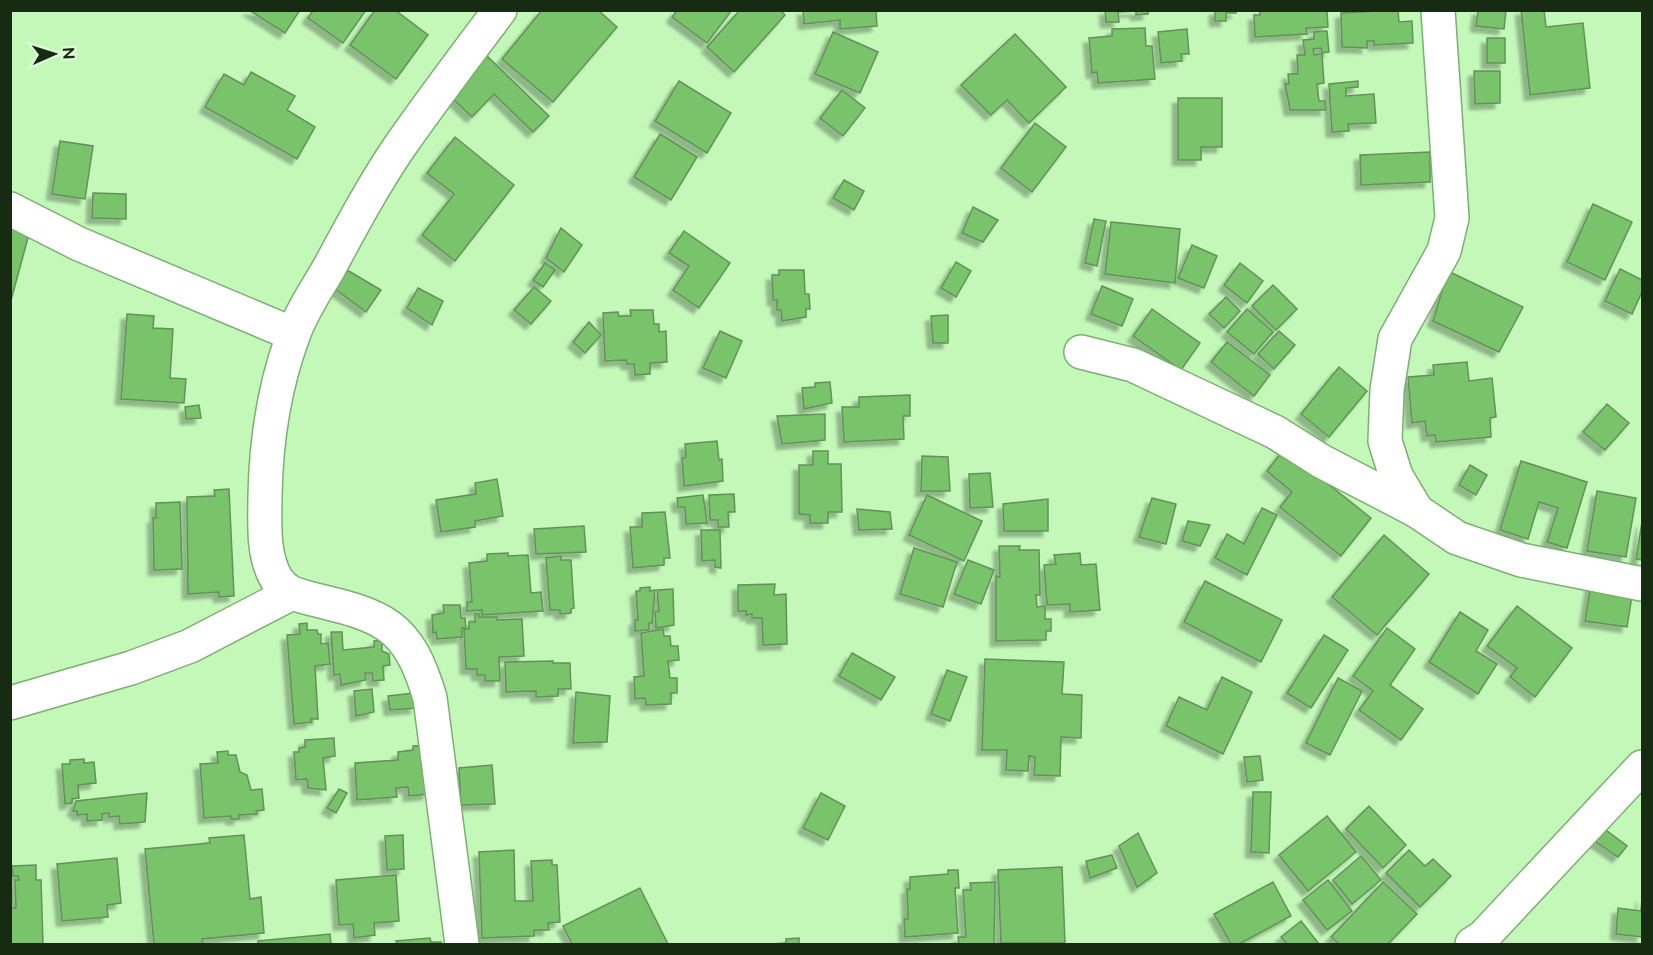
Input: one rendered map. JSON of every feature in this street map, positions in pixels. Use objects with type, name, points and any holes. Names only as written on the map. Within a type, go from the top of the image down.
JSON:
[{"type":"street","points":[[290,594],[270,567],[264,535],[265,478],[271,414],[293,334],[342,244],[400,147],[500,10]]},
{"type":"street","points":[[1417,511],[1396,476],[1385,441],[1386,400],[1395,339],[1444,251],[1452,218],[1438,10]]},
{"type":"street","points":[[10,209],[79,244],[293,334]]},
{"type":"street","points":[[1082,352],[1133,365],[1275,432],[1320,461],[1417,511],[1457,538],[1521,560],[1642,584]]},
{"type":"street","points":[[10,703],[131,668],[190,646],[290,594],[357,609],[383,621],[404,639],[414,654],[430,698],[462,945]]},
{"type":"street","points":[[1472,945],[1483,937],[1642,767]]},
{"type":"building","points":[[249,10],[300,10],[285,33]]},
{"type":"building","points":[[313,10],[366,10],[343,43],[308,18]]},
{"type":"building","points":[[375,10],[395,10],[428,35],[396,79],[350,45]]},
{"type":"building","points":[[542,10],[598,10],[617,27],[553,102],[502,59]]},
{"type":"building","points":[[677,10],[732,10],[707,43],[672,17]]},
{"type":"building","points":[[740,10],[780,10],[785,15],[734,72],[707,47]]},
{"type":"building","points":[[803,10],[876,10],[877,26],[840,29],[840,20],[804,24]]},
{"type":"building","points":[[1105,10],[1148,10],[1148,14],[1136,15],[1136,11],[1118,12],[1119,22],[1106,22]]},
{"type":"building","points":[[1215,10],[1236,10],[1236,13],[1226,13],[1226,21],[1215,21]]},
{"type":"building","points":[[1260,10],[1327,11],[1328,27],[1306,28],[1307,34],[1255,37],[1254,15],[1260,15]]},
{"type":"building","points":[[1398,10],[1399,22],[1412,21],[1413,43],[1374,45],[1374,41],[1367,41],[1367,48],[1342,47],[1341,13]]},
{"type":"building","points":[[1478,10],[1506,10],[1504,29],[1476,26]]},
{"type":"building","points":[[1521,10],[1544,10],[1546,27],[1583,23],[1590,88],[1530,95]]},
{"type":"building","points":[[1145,28],[1146,46],[1152,46],[1155,79],[1098,83],[1097,72],[1092,73],[1089,38],[1112,36],[1112,29]]},
{"type":"building","points":[[1187,29],[1189,54],[1181,54],[1182,61],[1161,63],[1158,32]]},
{"type":"building","points":[[1327,31],[1329,52],[1322,53],[1321,48],[1313,49],[1314,55],[1322,54],[1324,83],[1317,84],[1319,101],[1325,101],[1326,110],[1290,110],[1285,84],[1289,84],[1288,74],[1298,74],[1297,55],[1305,55],[1303,40],[1314,39],[1314,32]]},
{"type":"building","points":[[833,32],[878,52],[860,93],[815,74]]},
{"type":"building","points":[[1015,34],[1066,87],[1029,123],[1007,100],[991,115],[961,85]]},
{"type":"building","points":[[1487,38],[1505,38],[1505,63],[1487,63]]},
{"type":"building","points":[[487,56],[549,116],[533,132],[494,94],[472,117],[450,96]]},
{"type":"building","points":[[1474,71],[1500,71],[1500,103],[1475,104]]},
{"type":"building","points":[[251,72],[295,96],[287,110],[315,127],[297,159],[205,107],[224,74],[244,85]]},
{"type":"building","points":[[679,81],[731,113],[707,153],[655,121]]},
{"type":"building","points":[[1358,81],[1358,87],[1346,88],[1346,96],[1374,94],[1376,123],[1348,124],[1349,131],[1332,132],[1329,84]]},
{"type":"building","points":[[842,90],[865,108],[843,136],[820,118]]},
{"type":"building","points":[[1178,98],[1222,98],[1222,147],[1201,147],[1201,160],[1178,160]]},
{"type":"building","points":[[1035,123],[1066,147],[1032,192],[1001,168]]},
{"type":"building","points":[[660,134],[697,157],[671,200],[634,177]]},
{"type":"building","points":[[455,137],[514,185],[455,261],[422,235],[454,194],[427,173]]},
{"type":"building","points":[[60,141],[93,146],[85,199],[52,194]]},
{"type":"building","points":[[1430,152],[1430,182],[1361,185],[1360,155]]},
{"type":"building","points":[[844,180],[864,191],[854,210],[833,198]]},
{"type":"building","points":[[93,193],[126,194],[126,219],[92,218]]},
{"type":"building","points":[[1593,204],[1632,222],[1605,280],[1567,262]]},
{"type":"building","points":[[973,207],[998,220],[983,242],[962,233]]},
{"type":"building","points":[[10,217],[32,223],[10,304]]},
{"type":"building","points":[[1094,219],[1106,221],[1097,266],[1085,263]]},
{"type":"building","points":[[1111,222],[1180,229],[1175,283],[1105,274]]},
{"type":"building","points":[[561,228],[582,245],[564,272],[546,258]]},
{"type":"building","points":[[684,231],[730,263],[699,308],[673,290],[689,266],[669,253]]},
{"type":"building","points":[[1192,245],[1217,256],[1204,288],[1178,278]]},
{"type":"building","points":[[956,262],[971,271],[956,297],[941,288]]},
{"type":"building","points":[[545,263],[555,270],[543,287],[533,280]]},
{"type":"building","points":[[1240,263],[1263,281],[1247,303],[1224,285]]},
{"type":"building","points":[[1620,269],[1642,280],[1642,292],[1632,314],[1605,301]]},
{"type":"building","points":[[347,270],[381,290],[366,312],[334,288]]},
{"type":"building","points":[[779,270],[804,270],[805,294],[809,294],[810,309],[806,309],[806,317],[782,321],[781,310],[777,310],[777,300],[773,300],[772,275],[779,275]]},
{"type":"building","points":[[1448,271],[1523,307],[1499,352],[1433,321]]},
{"type":"building","points":[[1273,285],[1297,309],[1276,330],[1252,306]]},
{"type":"building","points":[[1102,286],[1133,299],[1122,326],[1091,314]]},
{"type":"building","points":[[534,287],[551,301],[531,324],[514,310]]},
{"type":"building","points":[[418,288],[443,301],[432,325],[407,308]]},
{"type":"building","points":[[1226,297],[1240,311],[1224,328],[1209,314]]},
{"type":"building","points":[[1152,309],[1200,343],[1181,370],[1133,336]]},
{"type":"building","points":[[1247,309],[1273,332],[1254,354],[1227,332]]},
{"type":"building","points":[[630,310],[653,310],[654,324],[659,324],[659,332],[666,331],[667,362],[650,363],[650,374],[635,375],[634,364],[627,364],[626,360],[605,361],[603,313],[618,312],[619,316],[631,316]]},
{"type":"building","points":[[127,314],[154,316],[153,328],[173,329],[170,378],[186,379],[184,403],[121,399]]},
{"type":"building","points":[[948,315],[948,343],[933,343],[931,316]]},
{"type":"building","points":[[589,322],[601,335],[585,353],[573,342]]},
{"type":"building","points":[[720,331],[742,341],[726,378],[703,368]]},
{"type":"building","points":[[1279,331],[1295,345],[1274,369],[1258,354]]},
{"type":"building","points":[[1227,342],[1270,375],[1254,396],[1211,362]]},
{"type":"building","points":[[1467,362],[1469,381],[1492,378],[1496,417],[1490,418],[1491,437],[1436,442],[1435,435],[1427,436],[1425,421],[1412,423],[1408,377],[1434,375],[1433,365]]},
{"type":"building","points":[[1339,367],[1367,391],[1329,437],[1301,414]]},
{"type":"building","points":[[830,382],[832,403],[804,409],[802,388],[815,387],[815,383]]},
{"type":"building","points":[[910,395],[910,416],[903,416],[904,439],[844,442],[842,407],[859,407],[859,397]]},
{"type":"building","points":[[1607,404],[1629,423],[1605,450],[1583,432]]},
{"type":"building","points":[[199,405],[201,418],[186,419],[185,407]]},
{"type":"building","points":[[825,414],[825,440],[782,444],[777,416]]},
{"type":"building","points":[[717,441],[719,460],[722,459],[723,481],[684,486],[682,458],[686,457],[685,444]]},
{"type":"building","points":[[1284,449],[1371,518],[1341,556],[1280,507],[1292,492],[1267,471]]},
{"type":"building","points":[[813,451],[828,451],[828,464],[841,464],[842,512],[828,512],[828,523],[810,523],[810,515],[799,514],[799,465],[813,465]]},
{"type":"building","points":[[922,456],[948,457],[950,491],[921,491]]},
{"type":"building","points":[[1521,461],[1587,482],[1567,548],[1547,542],[1558,508],[1539,502],[1528,539],[1500,530]]},
{"type":"building","points":[[1470,465],[1487,475],[1476,495],[1459,485]]},
{"type":"building","points":[[990,473],[993,507],[970,508],[969,474]]},
{"type":"building","points":[[497,479],[503,516],[475,521],[475,527],[441,532],[436,500],[476,494],[475,483]]},
{"type":"building","points":[[229,489],[234,596],[219,597],[219,592],[188,594],[187,497],[215,496],[214,490]]},
{"type":"building","points":[[1597,491],[1636,498],[1626,557],[1587,551]]},
{"type":"building","points":[[734,494],[735,512],[728,512],[729,527],[718,527],[718,520],[710,520],[709,495]]},
{"type":"building","points":[[703,495],[707,523],[686,524],[685,507],[678,507],[677,498]]},
{"type":"building","points":[[927,495],[982,521],[964,561],[909,535]]},
{"type":"building","points":[[1152,498],[1176,504],[1166,544],[1139,537]]},
{"type":"building","points":[[1048,499],[1048,531],[1004,531],[1003,504]]},
{"type":"building","points":[[180,502],[182,569],[154,570],[153,518],[156,518],[156,503]]},
{"type":"building","points":[[1262,508],[1277,515],[1247,575],[1215,558],[1227,534],[1244,544]]},
{"type":"building","points":[[857,509],[890,512],[892,529],[859,530]]},
{"type":"building","points":[[665,512],[670,558],[664,558],[664,565],[633,568],[630,527],[642,527],[642,513]]},
{"type":"building","points":[[1188,521],[1210,525],[1200,546],[1182,541]]},
{"type":"building","points":[[1642,522],[1642,560],[1636,559]]},
{"type":"building","points":[[584,526],[586,552],[536,554],[534,529]]},
{"type":"building","points":[[701,530],[720,530],[721,568],[715,567],[715,560],[702,561]]},
{"type":"building","points":[[1384,535],[1429,574],[1377,635],[1332,597]]},
{"type":"building","points":[[999,546],[1020,546],[1019,550],[1039,550],[1040,595],[1036,595],[1037,607],[1045,606],[1045,619],[1051,619],[1051,631],[1046,631],[1046,640],[996,641],[996,576],[1000,577]]},
{"type":"building","points":[[914,548],[957,562],[943,607],[900,594]]},
{"type":"building","points":[[508,553],[508,556],[528,555],[531,593],[541,592],[543,611],[482,615],[482,610],[467,611],[467,602],[472,602],[469,563],[487,561],[487,554]]},
{"type":"building","points":[[1080,553],[1081,565],[1096,564],[1100,610],[1070,612],[1070,604],[1047,605],[1044,565],[1056,564],[1054,555]]},
{"type":"building","points":[[561,556],[561,560],[571,560],[574,608],[571,609],[571,613],[560,614],[560,610],[550,610],[546,558]]},
{"type":"building","points":[[968,560],[994,570],[981,604],[954,594]]},
{"type":"building","points":[[1205,581],[1282,620],[1261,662],[1184,622]]},
{"type":"building","points":[[775,584],[774,595],[786,594],[787,644],[763,645],[762,618],[752,618],[752,614],[746,615],[746,611],[738,611],[738,585]]},
{"type":"building","points":[[1591,584],[1633,590],[1627,627],[1585,621]]},
{"type":"building","points":[[650,587],[650,591],[655,590],[652,623],[649,623],[649,630],[635,631],[635,620],[638,620],[636,591]]},
{"type":"building","points":[[673,589],[674,625],[656,628],[655,612],[659,611],[657,590]]},
{"type":"building","points":[[443,605],[460,605],[461,618],[465,618],[466,628],[462,628],[462,637],[437,639],[436,632],[433,633],[432,615],[444,613]]},
{"type":"building","points":[[1517,606],[1572,648],[1535,697],[1510,677],[1517,668],[1487,646]]},
{"type":"building","points":[[1460,612],[1488,630],[1476,651],[1497,664],[1478,694],[1429,662]]},
{"type":"building","points":[[475,614],[479,614],[479,617],[497,617],[497,620],[522,619],[524,656],[499,657],[500,681],[485,681],[485,675],[477,675],[477,669],[466,669],[464,629],[469,629],[469,622],[475,622]]},
{"type":"building","points":[[307,623],[307,630],[317,630],[318,634],[321,634],[321,644],[328,643],[330,664],[315,666],[318,719],[294,724],[287,635],[300,634],[299,624]]},
{"type":"building","points":[[1387,628],[1415,649],[1390,685],[1423,709],[1401,740],[1359,710],[1373,691],[1353,676]]},
{"type":"building","points":[[663,629],[664,636],[670,636],[671,646],[678,646],[679,660],[668,661],[670,678],[677,678],[677,693],[671,693],[671,704],[646,705],[645,698],[635,699],[634,677],[644,676],[641,633]]},
{"type":"building","points":[[331,632],[342,632],[343,650],[374,647],[374,641],[382,640],[382,651],[389,654],[390,665],[383,666],[384,680],[373,681],[372,673],[365,673],[366,680],[341,685],[340,674],[334,675]]},
{"type":"building","points":[[1324,635],[1348,650],[1311,708],[1287,693]]},
{"type":"building","points":[[852,653],[895,677],[881,700],[839,676]]},
{"type":"building","points":[[985,659],[1064,662],[1062,694],[1082,695],[1081,738],[1061,737],[1060,776],[1034,775],[1035,757],[1029,756],[1028,771],[1006,770],[1007,750],[982,750]]},
{"type":"building","points":[[553,661],[553,663],[570,663],[571,689],[558,689],[558,696],[536,697],[536,691],[506,692],[505,662]]},
{"type":"building","points":[[947,670],[967,677],[950,721],[931,714]]},
{"type":"building","points":[[1222,677],[1252,692],[1223,754],[1166,726],[1179,697],[1207,710]]},
{"type":"building","points":[[1338,678],[1362,691],[1330,755],[1306,743]]},
{"type":"building","points":[[372,689],[374,712],[356,716],[354,691]]},
{"type":"building","points":[[576,692],[610,696],[607,742],[573,743]]},
{"type":"building","points":[[414,693],[416,708],[390,710],[388,696]]},
{"type":"building","points":[[334,738],[335,756],[323,758],[326,790],[308,788],[307,779],[296,780],[294,752],[299,752],[299,748],[305,747],[305,740]]},
{"type":"building","points":[[428,745],[428,794],[409,796],[408,787],[396,788],[397,797],[357,800],[355,763],[398,760],[398,752],[413,750],[413,746]]},
{"type":"building","points":[[228,751],[228,755],[236,755],[240,772],[247,775],[251,790],[262,789],[264,810],[256,811],[257,814],[239,815],[239,819],[231,819],[231,816],[204,818],[200,764],[218,763],[217,752]]},
{"type":"building","points":[[1260,756],[1263,780],[1247,782],[1244,757]]},
{"type":"building","points":[[84,759],[84,763],[94,762],[96,783],[78,785],[79,798],[72,799],[72,803],[65,804],[62,764],[70,764],[70,760]]},
{"type":"building","points":[[492,765],[495,804],[461,805],[459,768]]},
{"type":"building","points":[[339,789],[347,793],[336,813],[327,808]]},
{"type":"building","points":[[1253,792],[1271,792],[1269,853],[1251,852]]},
{"type":"building","points":[[147,793],[145,822],[120,824],[119,816],[109,817],[109,813],[102,814],[102,820],[87,821],[87,814],[77,815],[77,811],[73,811],[76,801]]},
{"type":"building","points":[[821,793],[845,806],[828,840],[803,828]]},
{"type":"building","points":[[1369,806],[1406,845],[1383,868],[1346,829]]},
{"type":"building","points":[[1327,816],[1356,852],[1308,891],[1279,855]]},
{"type":"building","points":[[1602,827],[1627,846],[1618,857],[1593,840]]},
{"type":"building","points":[[1138,833],[1157,873],[1137,887],[1119,846]]},
{"type":"building","points":[[244,835],[250,899],[261,897],[264,933],[202,939],[203,944],[154,944],[145,849],[210,843],[209,838]]},
{"type":"building","points":[[403,835],[404,869],[387,870],[385,836]]},
{"type":"building","points":[[514,850],[515,901],[533,901],[531,861],[552,860],[552,865],[557,865],[560,922],[548,923],[549,930],[534,930],[534,936],[482,938],[479,852]]},
{"type":"building","points":[[1409,850],[1425,866],[1433,859],[1451,876],[1420,907],[1386,873]]},
{"type":"building","points":[[1112,855],[1117,868],[1090,878],[1086,861]]},
{"type":"building","points":[[1361,856],[1381,880],[1352,904],[1333,880]]},
{"type":"building","points":[[117,858],[121,903],[107,905],[108,917],[62,921],[57,864]]},
{"type":"building","points":[[36,865],[36,880],[41,880],[43,944],[10,944],[10,908],[16,908],[15,880],[19,880],[18,876],[13,876],[12,866]]},
{"type":"building","points":[[1062,867],[1065,943],[1001,943],[998,870]]},
{"type":"building","points":[[948,870],[958,870],[959,888],[955,888],[958,933],[905,937],[904,919],[908,919],[907,889],[910,889],[910,877],[948,874]]},
{"type":"building","points":[[396,875],[399,921],[374,923],[375,935],[354,938],[353,924],[339,925],[336,880]]},
{"type":"building","points":[[1328,880],[1352,911],[1327,930],[1303,900]]},
{"type":"building","points":[[995,882],[994,944],[959,944],[958,937],[966,937],[963,890],[971,890],[970,883]]},
{"type":"building","points":[[1273,882],[1291,916],[1239,944],[1231,944],[1214,914]]},
{"type":"building","points":[[1383,882],[1417,914],[1388,944],[1339,944],[1331,937]]},
{"type":"building","points":[[640,888],[668,944],[572,944],[563,926]]},
{"type":"building","points":[[1642,897],[1642,937],[1616,934],[1618,908],[1641,911]]},
{"type":"building","points":[[1301,921],[1319,944],[1287,944],[1281,937]]},
{"type":"building","points":[[330,934],[331,944],[258,944],[258,941]]},
{"type":"building","points":[[430,938],[431,942],[441,942],[441,944],[397,944],[396,941]]},
{"type":"building","points":[[799,938],[799,944],[772,944],[786,943],[786,939]]}]
